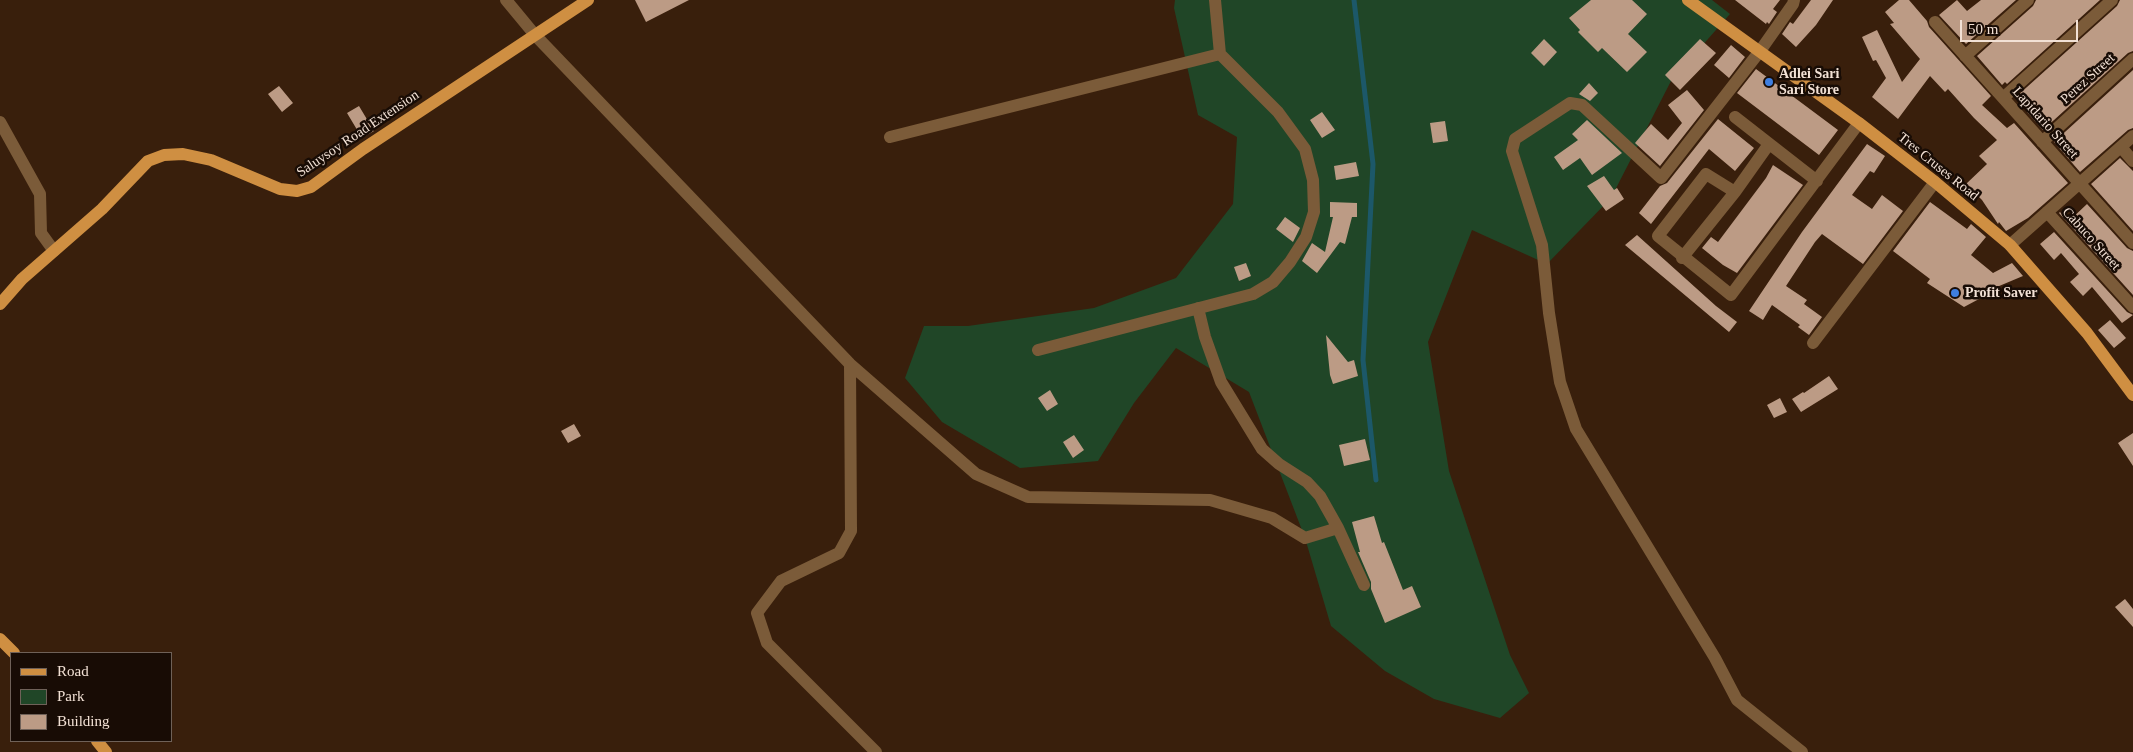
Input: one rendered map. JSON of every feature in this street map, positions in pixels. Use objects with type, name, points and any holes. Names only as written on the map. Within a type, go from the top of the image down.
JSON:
[{"type":"main road","name":"Saluysoy Road Extension","points":[[0,304],[22,280],[102,209],[148,161],[164,155],[183,154],[211,160],[280,189],[296,191],[311,187],[363,149],[588,0]]},
{"type":"main road","name":"Tres Cruses Road","points":[[1688,0],[1860,123],[1935,182],[2010,246],[2087,332],[2133,394]]},
{"type":"main road","points":[[0,639],[13,652]]},
{"type":"main road","points":[[98,742],[106,752]]},
{"type":"street","points":[[506,0],[535,35],[850,364],[976,474],[1028,497],[1210,500],[1272,518],[1305,538],[1338,528]]},
{"type":"street","points":[[1038,350],[1253,294],[1273,282],[1290,262],[1306,237],[1314,212],[1313,180],[1305,149],[1278,112],[1220,54],[1215,0]]},
{"type":"street","points":[[1794,0],[1760,52],[1661,178],[1582,105],[1570,103],[1515,139],[1512,151],[1542,245],[1549,313],[1560,382],[1576,429],[1715,658],[1737,700],[1802,752]]},
{"type":"street","points":[[1965,56],[2028,0]]},
{"type":"street","points":[[2002,98],[2112,0]]},
{"type":"street","name":"Lapidario Street","points":[[1935,22],[2133,244]]},
{"type":"street","points":[[890,137],[1220,54]]},
{"type":"street","name":"Perez Street","points":[[2042,142],[2133,59]]},
{"type":"street","points":[[1735,117],[1817,182]]},
{"type":"street","points":[[0,122],[40,194],[41,233],[54,251]]},
{"type":"street","points":[[1735,192],[1706,174],[1658,236],[1682,258],[1731,295],[1860,123]]},
{"type":"street","points":[[2010,246],[2133,136]]},
{"type":"street","points":[[1682,258],[1735,192],[1769,144]]},
{"type":"street","points":[[2121,147],[2133,160]]},
{"type":"street","points":[[1813,343],[1935,182]]},
{"type":"street","name":"Cabuco Street","points":[[2047,212],[2133,307]]},
{"type":"street","points":[[1198,308],[1205,338],[1221,382],[1262,449],[1279,464],[1307,482],[1320,496],[1338,528],[1364,585]]},
{"type":"street","points":[[850,364],[851,531],[839,553],[781,581],[757,613],[767,643],[876,752]]},
{"type":"green space","points":[[1175,0],[1712,0],[1730,14],[1671,81],[1611,198],[1547,264],[1472,230],[1428,342],[1449,471],[1510,655],[1529,693],[1500,718],[1434,699],[1385,671],[1331,626],[1305,538],[1249,392],[1176,348],[1134,403],[1098,461],[1020,468],[942,422],[905,378],[924,326],[968,326],[1094,308],[1176,278],[1233,204],[1237,137],[1198,115],[1174,8]]},
{"type":"building","points":[[635,0],[689,0],[646,22]]},
{"type":"building","points":[[1591,0],[1632,0],[1647,14],[1628,34],[1647,52],[1627,72],[1602,48],[1598,52],[1578,32],[1580,30],[1569,18]]},
{"type":"building","points":[[1735,0],[1780,0],[1773,9],[1777,12],[1769,24],[1767,22],[1766,24]]},
{"type":"building","points":[[1811,0],[1833,0],[1816,25],[1796,47],[1782,34],[1790,22],[1793,24]]},
{"type":"building","points":[[1899,0],[1909,0],[1927,21],[1929,27],[1991,96],[1982,105],[2007,128],[2014,123],[2068,183],[2028,218],[2006,231],[1999,222],[1998,224],[1982,200],[1966,184],[1987,164],[1979,156],[1997,140],[1948,89],[1945,92],[1930,76],[1898,119],[1872,97],[1886,78],[1876,60],[1873,61],[1862,37],[1877,30],[1902,82],[1920,59],[1890,24],[1894,23],[1885,12]]},
{"type":"building","points":[[1957,0],[1967,11],[1981,0],[2016,0],[1966,44],[1939,15]]},
{"type":"building","points":[[2036,0],[2100,0],[2007,84],[2005,82],[2002,85],[1977,56],[2033,6]]},
{"type":"building","points":[[2120,0],[2133,0],[2133,51],[2128,53],[2043,130],[2027,112],[2030,110],[2017,96],[2117,6]]},
{"type":"building","points":[[1544,39],[1557,52],[1544,66],[1531,53]]},
{"type":"building","points":[[1700,39],[1716,53],[1680,90],[1665,75]]},
{"type":"building","points":[[1731,45],[1745,57],[1729,78],[1714,65]]},
{"type":"building","points":[[1756,69],[1838,130],[1819,155],[1737,93]]},
{"type":"building","points":[[2133,70],[2133,128],[2128,130],[2080,172],[2054,142]]},
{"type":"building","points":[[1589,83],[1598,93],[1590,101],[1579,94]]},
{"type":"building","points":[[279,86],[293,103],[282,112],[268,94]]},
{"type":"building","points":[[1687,90],[1704,110],[1660,166],[1635,143],[1651,124],[1668,140],[1682,123],[1668,105]]},
{"type":"building","points":[[359,106],[374,131],[362,138],[347,113]]},
{"type":"building","points":[[1322,112],[1335,130],[1322,138],[1310,120]]},
{"type":"building","points":[[1718,119],[1754,148],[1735,171],[1709,149],[1651,224],[1639,213],[1660,186],[1667,183]]},
{"type":"building","points":[[1587,120],[1622,153],[1592,175],[1580,158],[1563,170],[1554,157],[1578,140],[1572,134]]},
{"type":"building","points":[[1445,121],[1448,141],[1433,143],[1430,123]]},
{"type":"building","points":[[1867,144],[1885,156],[1874,173],[1870,171],[1852,195],[1872,209],[1882,195],[1903,211],[1863,264],[1822,234],[1815,242],[1786,286],[1807,300],[1804,304],[1822,317],[1809,335],[1798,327],[1800,325],[1772,305],[1763,320],[1749,311],[1802,232]]},
{"type":"building","points":[[2120,158],[2133,171],[2133,231],[2091,184]]},
{"type":"building","points":[[1356,162],[1359,176],[1336,180],[1334,166]]},
{"type":"building","points":[[1773,165],[1803,185],[1737,273],[1723,265],[1702,248],[1711,237],[1718,242],[1766,178]]},
{"type":"building","points":[[1604,176],[1614,190],[1617,188],[1624,199],[1606,211],[1587,186]]},
{"type":"building","points":[[1330,202],[1357,203],[1357,217],[1352,217],[1345,244],[1340,242],[1317,273],[1302,261],[1312,243],[1325,252],[1333,217],[1330,217]]},
{"type":"building","points":[[1930,202],[1967,229],[1971,224],[1986,237],[1971,255],[1993,273],[2012,263],[2023,276],[1992,289],[1994,291],[1964,307],[1927,283],[1930,279],[1893,251]]},
{"type":"building","points":[[2087,204],[2127,248],[2133,251],[2133,295],[2059,213],[2068,222]]},
{"type":"building","points":[[1285,217],[1300,228],[1293,242],[1276,229]]},
{"type":"building","points":[[2054,232],[2127,312],[2133,315],[2122,323],[2092,287],[2083,296],[2070,282],[2079,274],[2061,253],[2054,260],[2040,244]]},
{"type":"building","points":[[1637,235],[1716,306],[1737,322],[1729,332],[1625,245]]},
{"type":"building","points":[[1246,263],[1251,276],[1239,281],[1234,267]]},
{"type":"building","points":[[2110,320],[2126,338],[2114,348],[2098,330]]},
{"type":"building","points":[[1326,335],[1348,362],[1354,360],[1358,376],[1333,384],[1330,375]]},
{"type":"building","points":[[1829,376],[1838,389],[1801,412],[1792,399]]},
{"type":"building","points":[[1050,390],[1058,404],[1047,411],[1038,398]]},
{"type":"building","points":[[1780,398],[1787,412],[1774,418],[1767,405]]},
{"type":"building","points":[[574,424],[581,436],[568,443],[561,431]]},
{"type":"building","points":[[2133,433],[2133,466],[2118,443]]},
{"type":"building","points":[[1074,435],[1084,450],[1073,458],[1063,442]]},
{"type":"building","points":[[1365,439],[1370,460],[1344,466],[1339,445]]},
{"type":"building","points":[[1374,516],[1382,543],[1384,542],[1403,590],[1412,586],[1421,607],[1385,623],[1358,552],[1360,552],[1352,522]]},
{"type":"building","points":[[2125,599],[2133,609],[2133,627],[2115,607]]},
{"type":"waterway","points":[[1354,0],[1373,164],[1363,360],[1376,480]]},
{"type":"place","name":"Adlei Sari Sari Store","points":[[1769,82]]},
{"type":"place","name":"Profit Saver","points":[[1955,293]]}]
